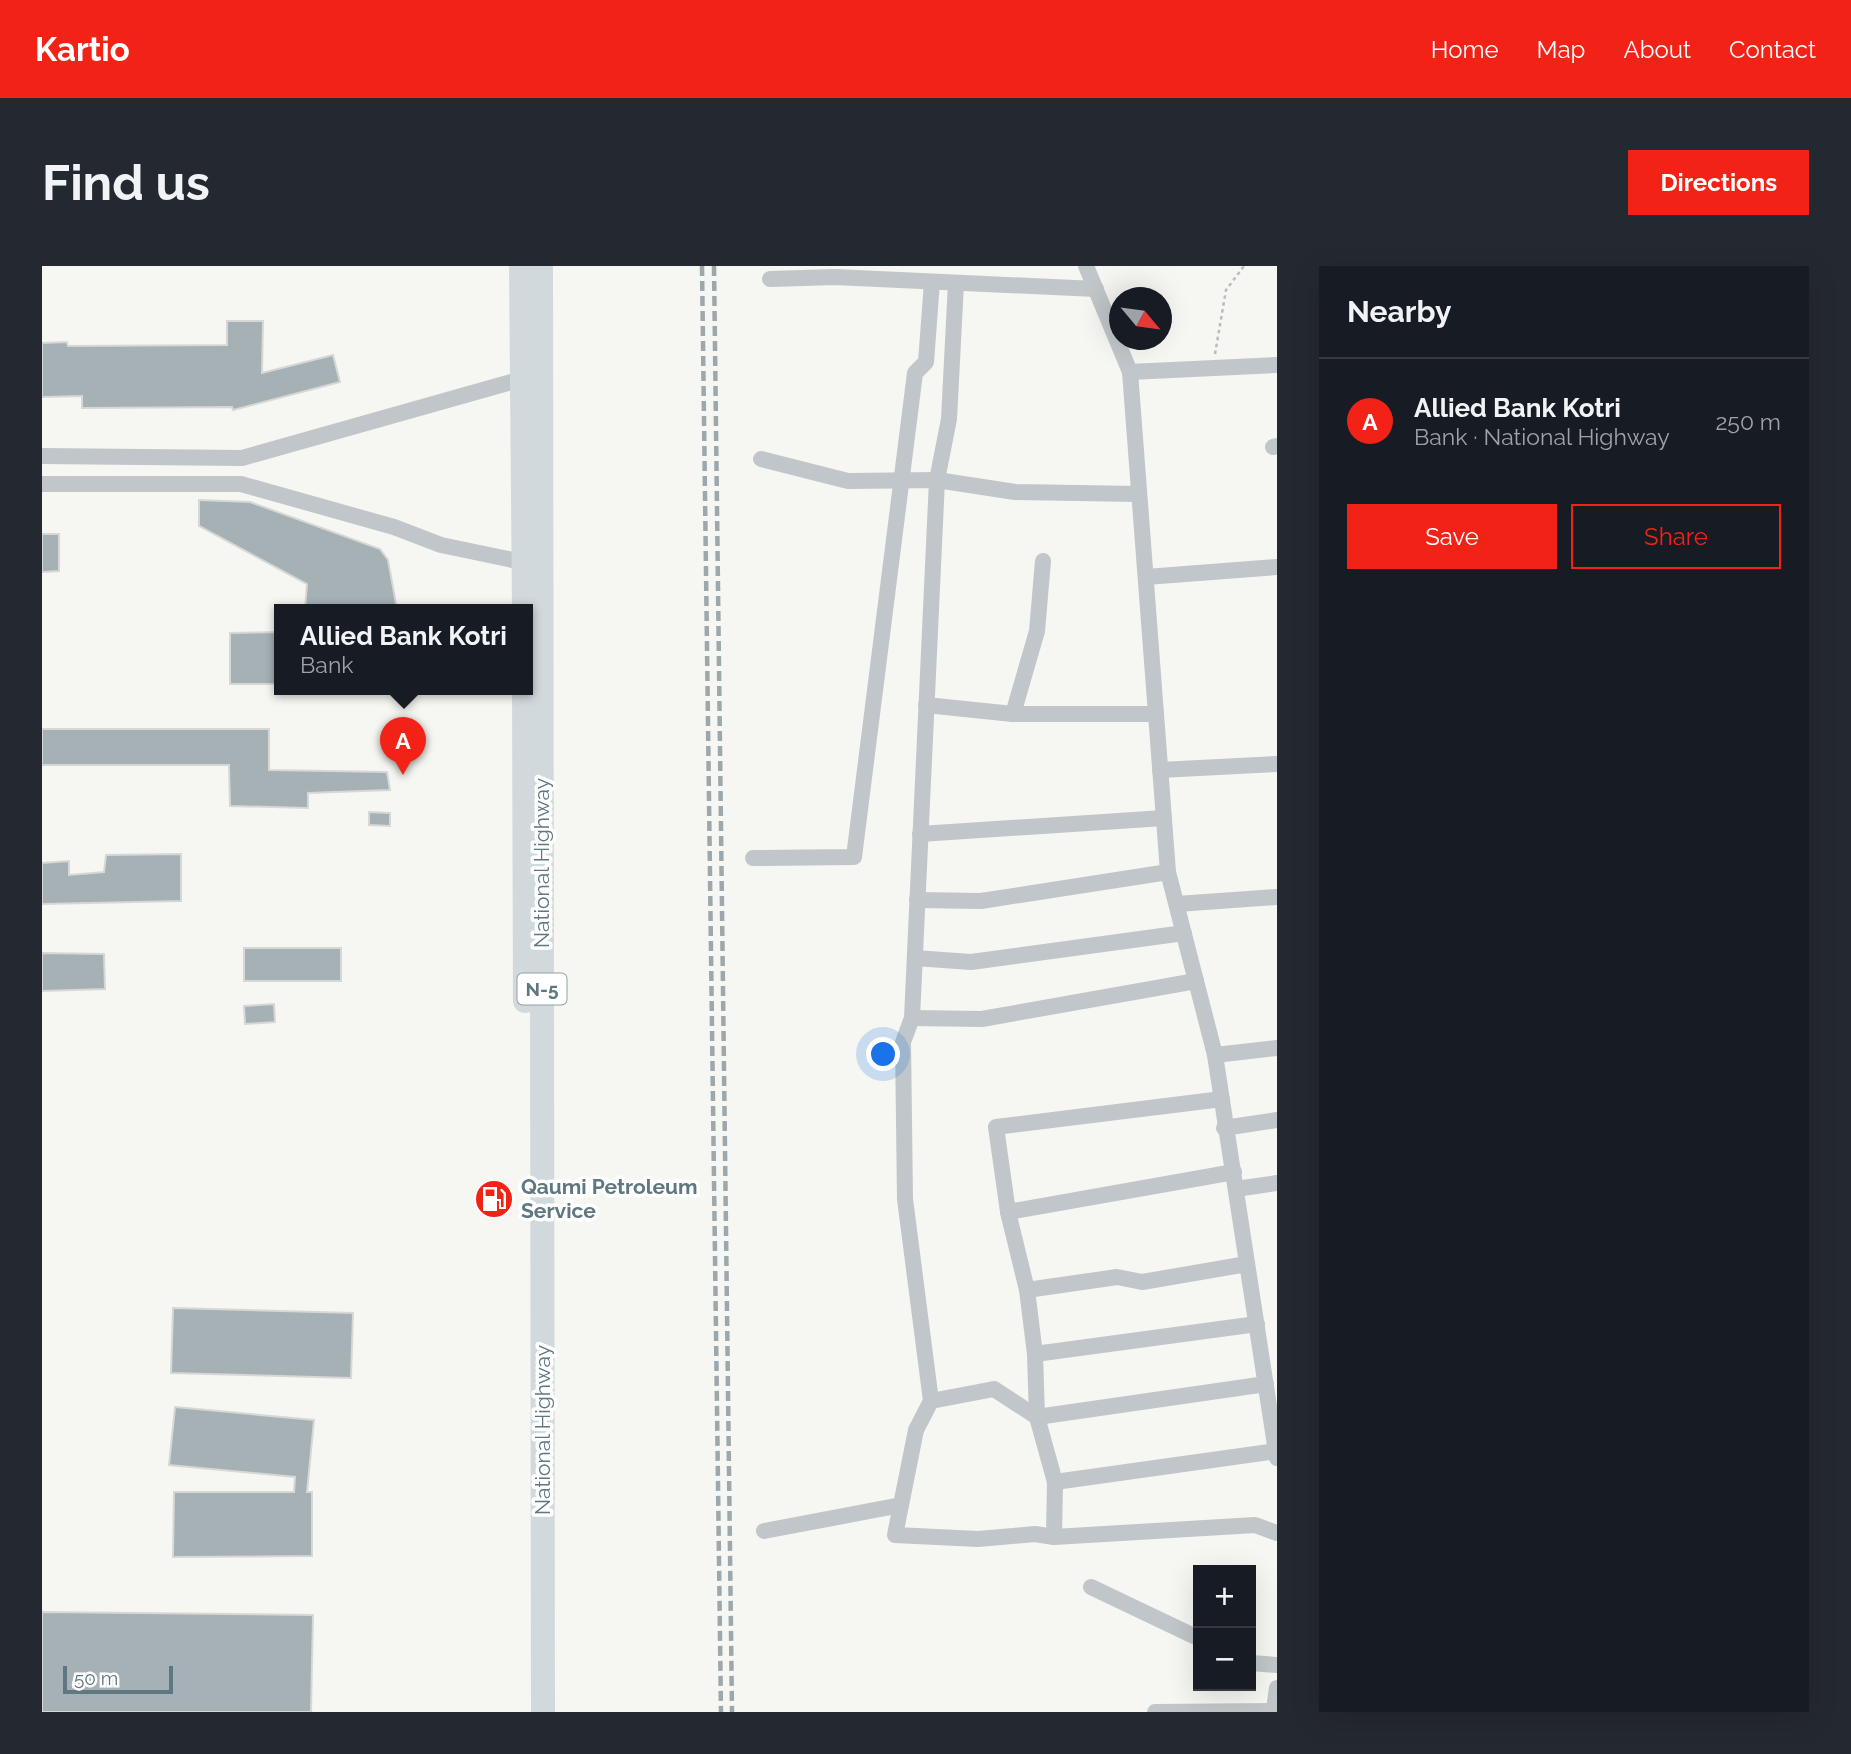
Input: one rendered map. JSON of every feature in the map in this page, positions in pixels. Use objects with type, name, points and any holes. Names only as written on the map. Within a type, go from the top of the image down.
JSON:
[{"type":"highway","name":"National Highway","points":[[521,266],[531,376],[544,1712]]},
{"type":"highway","name":"National Highway","points":[[531,376],[541,266]]},
{"type":"highway","name":"National Highway","points":[[525,604],[533,564]]},
{"type":"highway","name":"National Highway","points":[[524,695],[527,1712]]},
{"type":"street","points":[[1055,1482],[1276,1454],[1234,1172],[1224,1128],[1215,1055],[1168,872],[1130,372],[1086,266]]},
{"type":"street","points":[[770,279],[835,277],[1096,289]]},
{"type":"street","points":[[753,858],[855,857],[904,480],[915,373],[926,362],[932,282]]},
{"type":"street","points":[[956,283],[949,419],[937,480],[912,1018],[903,1042],[905,1199],[931,1401],[916,1430],[895,1535],[978,1539],[1035,1534],[1054,1537],[1255,1525],[1277,1533]]},
{"type":"street","points":[[1130,372],[1277,365]]},
{"type":"street","points":[[42,456],[242,458],[531,376]]},
{"type":"street","points":[[761,459],[848,481],[937,480],[1015,492],[1139,494]]},
{"type":"street","points":[[42,484],[241,484],[394,527],[441,545],[533,564]]},
{"type":"street","points":[[1013,714],[1037,631],[1043,561]]},
{"type":"street","points":[[1146,577],[1277,567]]},
{"type":"street","points":[[926,705],[1013,714],[1156,714]]},
{"type":"street","points":[[1160,770],[1277,764]]},
{"type":"street","points":[[920,834],[1164,818]]},
{"type":"street","points":[[917,900],[981,901],[1168,872]]},
{"type":"street","points":[[1177,904],[1277,897]]},
{"type":"street","points":[[915,958],[971,962],[1184,933]]},
{"type":"street","points":[[912,1018],[982,1019],[1196,981]]},
{"type":"street","points":[[1215,1055],[1277,1048]]},
{"type":"street","points":[[1054,1537],[1055,1482],[1037,1418],[1035,1354],[1027,1290],[1008,1212],[996,1128],[1222,1099]]},
{"type":"street","points":[[1224,1128],[1277,1120]]},
{"type":"street","points":[[1008,1212],[1234,1172]]},
{"type":"street","points":[[1236,1189],[1277,1183]]},
{"type":"street","points":[[1027,1290],[1117,1277],[1142,1282],[1247,1264]]},
{"type":"street","points":[[1035,1354],[1256,1324]]},
{"type":"street","points":[[931,1401],[994,1389],[1037,1418],[1266,1384]]},
{"type":"street","points":[[764,1531],[901,1505]]},
{"type":"street","points":[[1091,1587],[1193,1636]]},
{"type":"street","points":[[1256,1663],[1277,1665]]},
{"type":"street","points":[[1155,1712],[1275,1710],[1277,1688]]},
{"type":"path","points":[[1212,368],[1226,290],[1244,266]]},
{"type":"building","points":[[227,321],[263,321],[262,373],[333,355],[340,382],[233,410],[232,407],[82,408],[82,396],[42,397],[42,343],[67,342],[68,346],[227,345]]},
{"type":"building","points":[[199,500],[250,502],[380,549],[388,560],[396,604],[305,604],[307,584],[199,526]]},
{"type":"building","points":[[42,534],[59,534],[59,571],[42,572]]},
{"type":"building","points":[[274,632],[274,684],[230,684],[230,633]]},
{"type":"building","points":[[42,729],[269,729],[269,770],[387,772],[390,790],[308,793],[308,808],[230,806],[229,765],[42,765]]},
{"type":"building","points":[[369,812],[390,813],[390,826],[369,825]]},
{"type":"building","points":[[181,854],[181,901],[42,904],[42,863],[69,861],[69,875],[104,872],[106,855]]},
{"type":"building","points":[[244,948],[341,948],[341,981],[244,981]]},
{"type":"building","points":[[42,953],[104,954],[105,989],[42,991]]},
{"type":"building","points":[[274,1004],[275,1022],[245,1024],[244,1006]]},
{"type":"building","points":[[173,1308],[353,1313],[351,1378],[171,1373]]},
{"type":"building","points":[[175,1407],[314,1420],[307,1492],[312,1492],[312,1556],[173,1557],[174,1492],[294,1492],[295,1477],[169,1465]]},
{"type":"building","points":[[42,1612],[313,1615],[311,1712],[42,1712]]},
{"type":"railway","points":[[702,266],[721,1712]]},
{"type":"railway","points":[[714,266],[732,1712]]},
{"type":"place","name":"Allied Bank Kotri","points":[[403,775]]},
{"type":"place","name":"Qaumi Petroleum Service","points":[[494,1199]]}]
